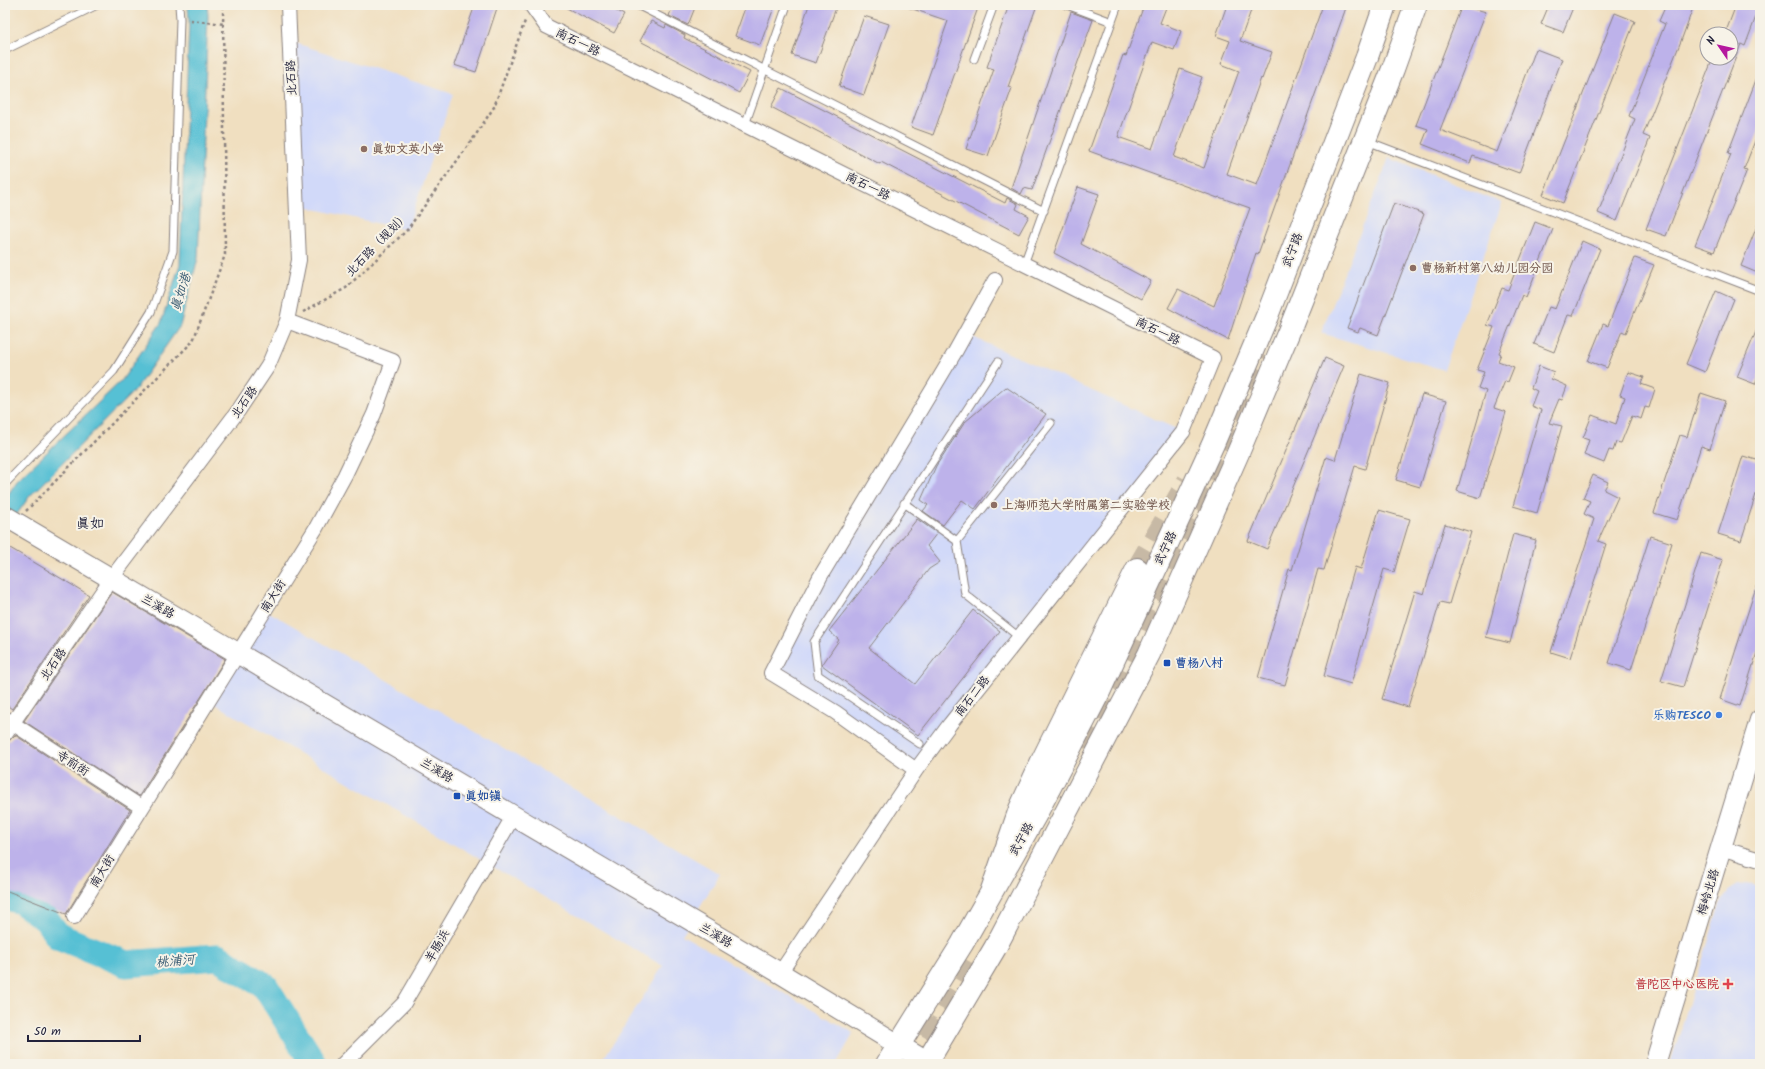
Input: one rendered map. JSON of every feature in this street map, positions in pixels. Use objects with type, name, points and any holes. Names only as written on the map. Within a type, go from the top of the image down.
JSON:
[{"type":"main road","name":"武宁路","points":[[887,1064],[962,944],[1036,814],[1099,692],[1213,444],[1267,316],[1367,57],[1385,5]]},
{"type":"main road","points":[[928,1063],[995,948],[1149,654],[1238,453],[1292,324],[1394,69],[1416,5]]},
{"type":"main road","points":[[992,890],[1020,810],[1039,768],[1137,569]]},
{"type":"street","name":"北石路","points":[[8,725],[111,579],[238,411],[268,366],[287,320],[299,260],[288,5]]},
{"type":"street","name":"南石一路","points":[[531,5],[546,26],[1213,358]]},
{"type":"street","points":[[916,770],[836,712],[771,673],[820,577],[956,352],[995,280]]},
{"type":"street","name":"南大街","points":[[74,917],[141,807],[316,528],[345,475],[374,414],[393,361],[287,320]]},
{"type":"street","name":"南石二路","points":[[780,973],[916,770],[950,724],[1183,432],[1213,358]]},
{"type":"street","name":"兰溪路","points":[[11,520],[514,815],[928,1063]]},
{"type":"street","name":"梅岭北路","points":[[1655,1064],[1760,720]]},
{"type":"street","name":"寺前街","points":[[8,725],[141,807]]},
{"type":"street","name":"羊肠浜","points":[[344,1063],[404,1003],[514,815]]},
{"type":"street","points":[[1722,848],[1760,860]]},
{"type":"lane","points":[[5,50],[97,5]]},
{"type":"lane","points":[[5,484],[114,371],[151,312],[173,251],[180,19],[179,5]]},
{"type":"lane","points":[[637,5],[1044,211]]},
{"type":"lane","points":[[745,125],[787,5]]},
{"type":"lane","points":[[974,59],[994,5]]},
{"type":"lane","points":[[1066,5],[1112,22]]},
{"type":"lane","points":[[1024,264],[1118,5]]},
{"type":"lane","points":[[1365,140],[1760,291]]},
{"type":"lane","points":[[920,744],[818,676],[814,642],[998,362]]},
{"type":"lane","points":[[957,541],[1051,423]]},
{"type":"lane","points":[[904,503],[957,541],[966,594],[1019,637]]},
{"type":"path","points":[[189,20],[224,24],[223,5]]},
{"type":"path","name":"北石路（规划）","points":[[287,320],[346,288],[407,230],[475,136],[494,107],[531,5]]},
{"type":"shaded area","name":"真如文英小学","points":[[289,41],[453,94],[407,230],[297,205]]},
{"type":"shaded area","name":"曹杨新村第八幼儿园分园","points":[[1389,158],[1502,203],[1444,370],[1321,333]]},
{"type":"shaded area","name":"上海师范大学附属第二实验学校","points":[[966,334],[1183,432],[916,770],[771,673]]},
{"type":"shaded area","points":[[264,609],[720,874],[682,935],[854,1033],[836,1064],[600,1064],[663,966],[208,700]]},
{"type":"shaded area","name":"普陀区中心医院","points":[[1749,884],[1760,887],[1760,1064],[1670,1064],[1720,904],[1730,890],[1738,885]]},
{"type":"water","name":"真如港","points":[[188,5],[207,5],[208,15],[198,258],[180,326],[135,390],[29,497],[5,531],[5,499],[17,481],[122,380],[161,323],[180,264],[189,22]]},
{"type":"building","points":[[475,5],[498,5],[476,72],[454,65]]},
{"type":"building","points":[[561,5],[605,5],[624,15],[614,33]]},
{"type":"building","points":[[673,5],[696,5],[688,25],[669,16]]},
{"type":"building","points":[[746,5],[775,5],[760,45],[735,36]]},
{"type":"building","points":[[809,5],[837,5],[816,63],[792,55]]},
{"type":"building","points":[[908,5],[979,5],[933,135],[911,127],[948,21],[907,7]]},
{"type":"building","points":[[1009,5],[1037,5],[1008,87],[1012,88],[988,156],[966,149],[994,69],[987,67]]},
{"type":"building","points":[[1144,5],[1167,5],[1160,23],[1181,31],[1174,50],[1152,42],[1118,137],[1152,149],[1180,69],[1202,77],[1174,157],[1204,168],[1239,71],[1221,64],[1230,41],[1216,36],[1227,5],[1253,5],[1240,41],[1272,52],[1262,79],[1261,78],[1227,174],[1257,185],[1323,5],[1347,5],[1258,254],[1256,253],[1228,340],[1168,308],[1178,289],[1214,306],[1250,208],[1219,197],[1218,198],[1089,151],[1123,55],[1126,56]]},
{"type":"building","points":[[1462,5],[1486,12],[1440,130],[1497,152],[1536,49],[1562,59],[1519,173],[1473,156],[1470,163],[1422,144],[1428,129],[1416,125]]},
{"type":"building","points":[[1549,5],[1574,5],[1563,32],[1541,24]]},
{"type":"building","points":[[1666,5],[1694,5],[1643,135],[1650,138],[1617,221],[1598,213],[1635,119],[1629,116],[1665,24],[1659,21]]},
{"type":"building","points":[[1736,5],[1760,6],[1745,46],[1741,44],[1739,49],[1739,26],[1728,26]]},
{"type":"building","points":[[1071,12],[1093,20],[1032,190],[1024,188],[1021,194],[1011,188]]},
{"type":"building","points":[[1615,13],[1635,21],[1563,203],[1543,195]]},
{"type":"building","points":[[864,16],[889,24],[864,95],[839,86]]},
{"type":"building","points":[[651,21],[665,28],[666,25],[685,35],[684,38],[750,72],[739,93],[640,41]]},
{"type":"building","points":[[1710,66],[1732,66],[1666,236],[1646,229]]},
{"type":"building","points":[[1759,72],[1760,128],[1744,169],[1747,170],[1714,252],[1695,245],[1731,154],[1728,153]]},
{"type":"building","points":[[781,88],[1005,203],[1007,198],[1018,204],[1016,209],[1029,216],[1019,234],[771,107]]},
{"type":"building","points":[[1078,187],[1099,194],[1081,244],[1151,281],[1141,299],[1054,253]]},
{"type":"building","points":[[1394,203],[1424,214],[1378,335],[1360,328],[1358,332],[1347,328]]},
{"type":"building","points":[[1760,221],[1760,274],[1741,266]]},
{"type":"building","points":[[1535,222],[1553,229],[1526,297],[1522,295],[1499,353],[1501,354],[1498,361],[1514,367],[1508,382],[1505,381],[1494,408],[1506,412],[1480,498],[1457,491],[1486,391],[1478,388],[1484,372],[1477,370],[1494,327],[1487,325],[1502,288],[1508,290]]},
{"type":"building","points":[[1582,241],[1600,249],[1573,316],[1568,315],[1554,352],[1534,344],[1549,307],[1555,309]]},
{"type":"building","points":[[1635,258],[1654,265],[1626,333],[1622,331],[1607,368],[1588,361],[1603,324],[1608,326]]},
{"type":"building","points":[[1716,291],[1734,299],[1705,372],[1686,364]]},
{"type":"building","points":[[1760,322],[1760,372],[1755,384],[1737,377]]},
{"type":"building","points":[[1325,358],[1344,366],[1267,549],[1248,541]]},
{"type":"building","points":[[1539,366],[1554,372],[1551,379],[1567,386],[1562,400],[1559,399],[1549,423],[1562,426],[1537,513],[1513,506],[1541,410],[1531,406],[1537,391],[1531,388]]},
{"type":"building","points":[[1628,372],[1644,377],[1641,384],[1655,389],[1649,408],[1645,407],[1641,419],[1632,416],[1621,443],[1616,442],[1613,451],[1609,450],[1604,463],[1584,455],[1589,440],[1583,438],[1592,415],[1616,424],[1625,397],[1620,395]]},
{"type":"building","points":[[1361,374],[1390,383],[1365,469],[1355,466],[1324,570],[1318,569],[1285,685],[1258,678],[1289,569],[1292,570],[1326,457],[1335,460]]},
{"type":"building","points":[[1006,387],[1046,414],[975,509],[962,500],[943,525],[923,511],[928,505],[921,500],[936,466],[965,422]]},
{"type":"building","points":[[1701,393],[1725,401],[1710,449],[1701,446],[1677,520],[1654,513],[1680,435],[1687,437]]},
{"type":"building","points":[[1422,394],[1446,401],[1420,487],[1396,480]]},
{"type":"building","points":[[1743,456],[1760,461],[1760,482],[1741,541],[1718,534]]},
{"type":"building","points":[[1593,475],[1608,482],[1604,490],[1618,497],[1598,541],[1606,544],[1570,658],[1551,652],[1594,519],[1584,514],[1590,501],[1583,498]]},
{"type":"building","points":[[1379,510],[1410,519],[1394,572],[1384,569],[1351,684],[1324,676],[1355,567],[1361,569]]},
{"type":"building","points":[[917,519],[937,533],[927,546],[940,562],[929,569],[869,648],[915,684],[973,610],[1000,631],[918,735],[822,665],[839,640],[829,631]]},
{"type":"building","points":[[1445,524],[1471,532],[1449,604],[1440,602],[1408,707],[1382,699],[1415,591],[1424,594]]},
{"type":"building","points":[[1513,534],[1536,540],[1510,643],[1486,637]]},
{"type":"building","points":[[1650,536],[1672,543],[1631,670],[1609,663]]},
{"type":"building","points":[[5,545],[89,595],[12,709],[5,704]]},
{"type":"building","points":[[1701,553],[1723,560],[1683,687],[1661,681]]},
{"type":"building","points":[[1757,584],[1760,584],[1760,643],[1740,706],[1720,699]]},
{"type":"building","points":[[112,592],[225,659],[139,796],[24,721]]},
{"type":"building","points":[[15,735],[130,810],[66,914],[5,890],[5,742],[9,741]]},
{"type":"waterway","name":"桃浦河","points":[[5,896],[21,901],[46,919],[58,936],[126,964],[218,957],[265,986],[314,1064]]},
{"type":"tunnel","points":[[1082,747],[1115,687],[1267,357]]},
{"type":"tunnel","points":[[1137,569],[1188,481]]},
{"type":"tunnel","points":[[905,1064],[968,952]]},
{"type":"place","name":"真如文英小学","points":[[364,149]]},
{"type":"place","name":"曹杨新村第八幼儿园分园","points":[[1413,268]]},
{"type":"place","name":"上海师范大学附属第二实验学校","points":[[994,505]]},
{"type":"place","name":"曹杨八村","points":[[1167,663]]},
{"type":"place","name":"乐购TESCO","points":[[1719,715]]},
{"type":"place","name":"真如镇","points":[[457,796]]},
{"type":"place","name":"普陀区中心医院","points":[[1728,984]]},
{"type":"district","name":"真如","points":[[90,523]]}]
